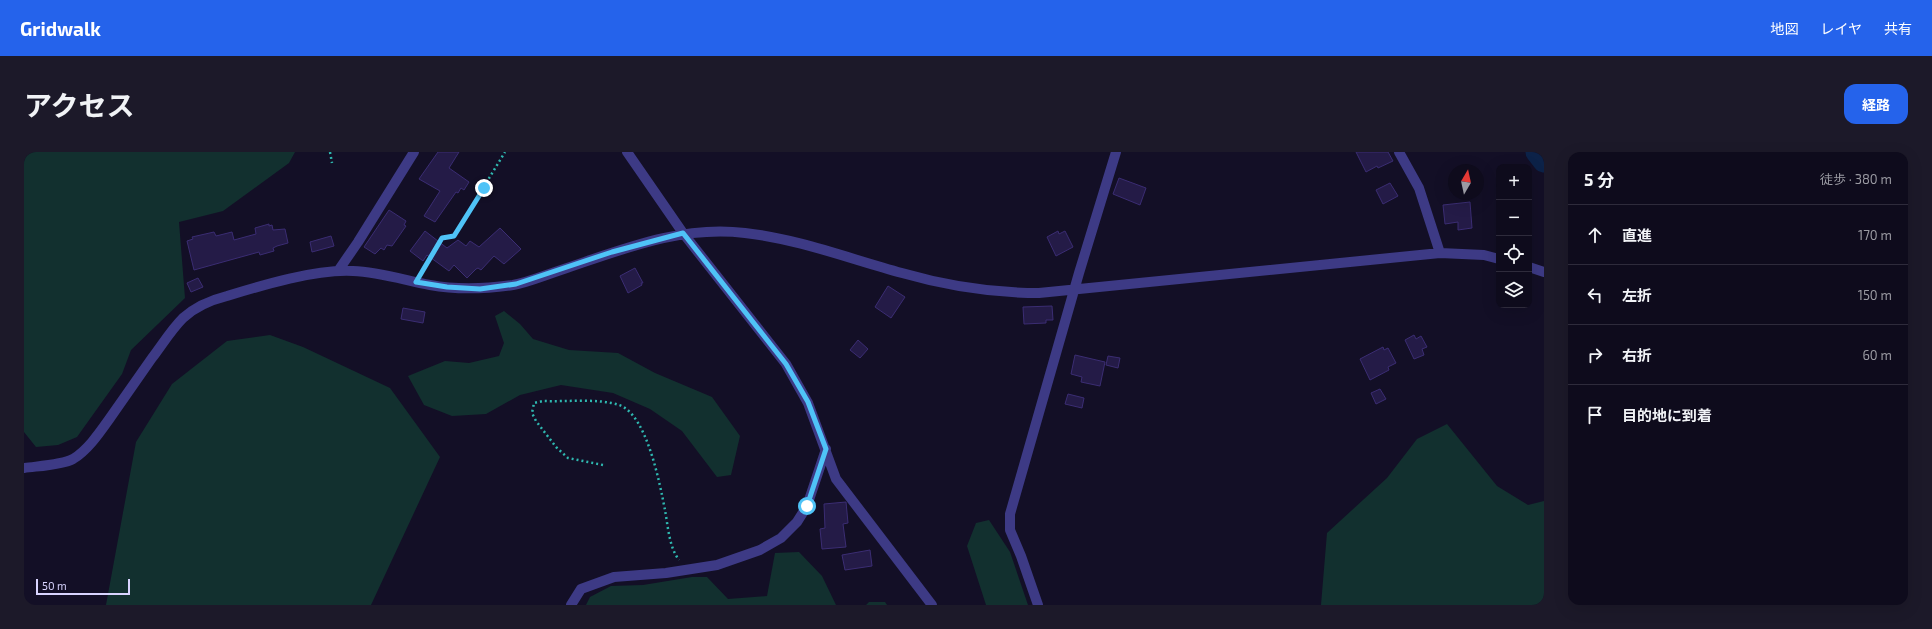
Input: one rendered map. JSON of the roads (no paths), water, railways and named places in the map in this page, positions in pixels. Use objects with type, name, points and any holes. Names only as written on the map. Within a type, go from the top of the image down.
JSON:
[{"type":"street","points":[[338,271],[414,152]]},
{"type":"street","points":[[627,152],[683,233],[786,364],[808,402],[836,479],[932,605]]},
{"type":"street","points":[[1038,605],[1021,556],[1010,530],[1010,514],[1074,289],[1116,152]]},
{"type":"street","points":[[1399,152],[1419,188],[1440,253]]},
{"type":"street","points":[[24,468],[70,461],[82,452],[103,428],[162,344],[183,318],[203,304],[226,296],[300,277],[338,271],[389,275],[416,282],[447,287],[480,289],[516,284],[612,252],[683,233],[717,231],[777,238],[902,273],[974,290],[1018,293],[1074,289],[1440,253],[1484,256],[1496,258]]},
{"type":"street","points":[[1532,268],[1544,272]]},
{"type":"street","points":[[571,605],[581,590],[614,577],[666,573],[717,565],[760,550],[780,538],[797,522],[807,506],[826,449]]},
{"type":"waterway","points":[[1537,152],[1544,161]]}]
